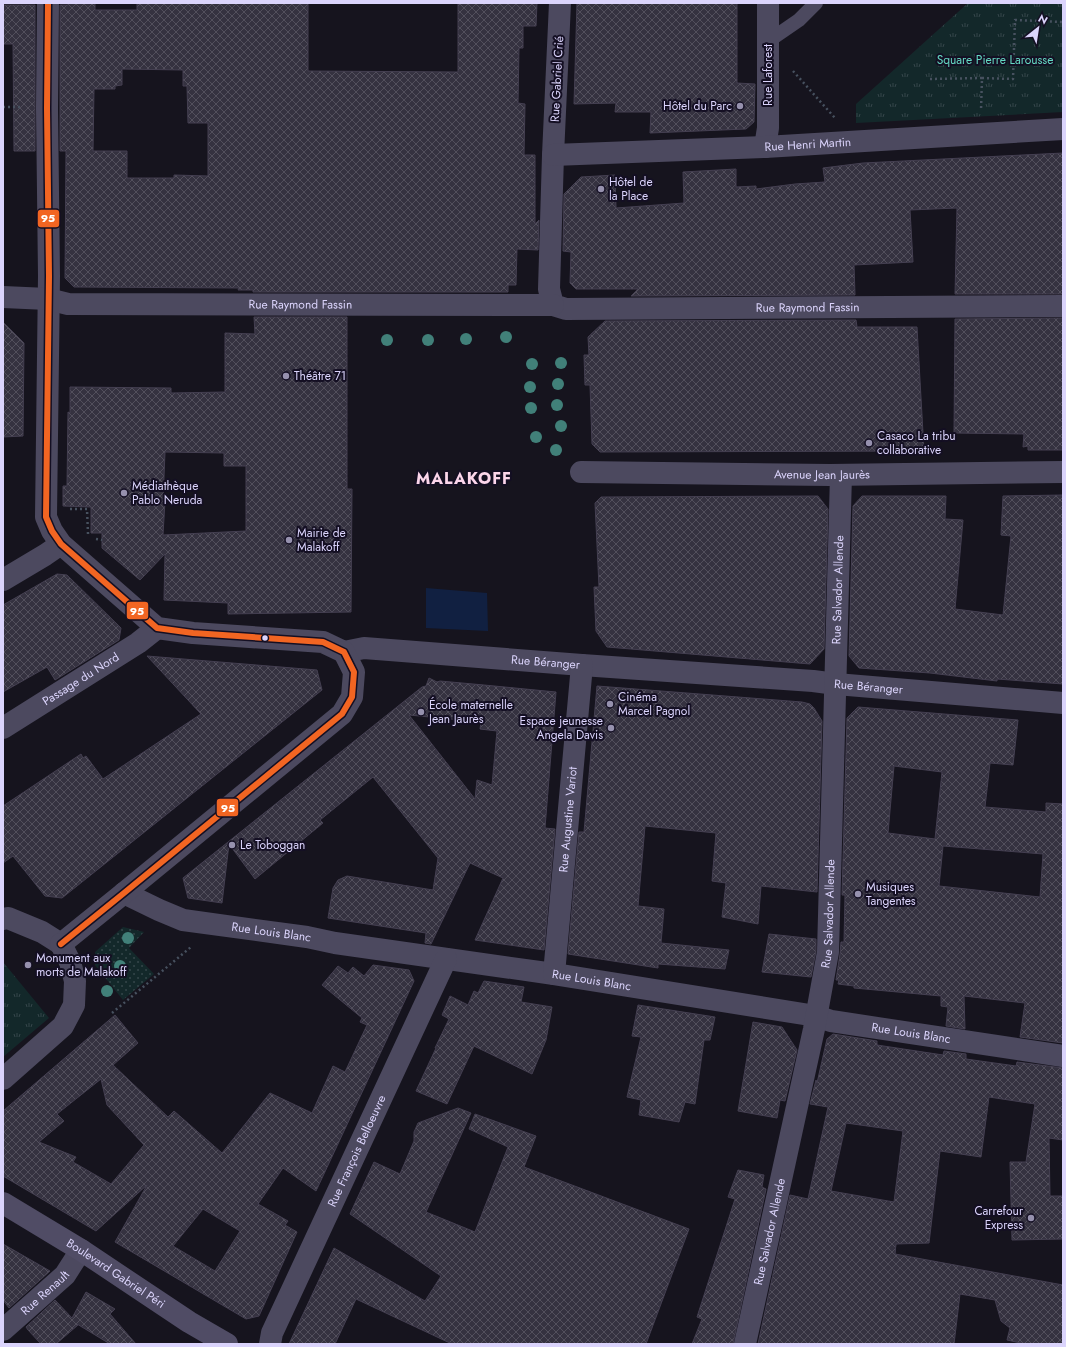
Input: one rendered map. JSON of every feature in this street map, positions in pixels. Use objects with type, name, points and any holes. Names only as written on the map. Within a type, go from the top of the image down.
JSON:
[{"type":"main road","name":"Boulevard Gabriel Péri","points":[[3,1203],[81,1250],[189,1322],[227,1344]]},
{"type":"street","points":[[48,3],[46,108],[49,276],[46,517],[52,531],[61,544],[157,628],[193,633],[323,642],[344,652],[354,672],[352,697],[342,714],[61,944]]},
{"type":"street","name":"Rue Gabriel Crié","points":[[553,155],[560,3]]},
{"type":"street","name":"Rue Laforest","points":[[766,147],[768,128],[768,3]]},
{"type":"street","name":"Rue Henri Martin","points":[[553,155],[766,147],[1063,129]]},
{"type":"street","points":[[553,155],[549,289],[553,305]]},
{"type":"street","name":"Rue Raymond Fassin","points":[[3,297],[48,300],[68,304],[553,305],[566,309],[1063,306]]},
{"type":"street","name":"Avenue Jean Jaurès","points":[[581,472],[841,475],[1063,472]]},
{"type":"street","name":"Rue Salvador Allende","points":[[745,1344],[816,1016],[828,952],[841,475]]},
{"type":"street","points":[[3,580],[45,556],[61,544]]},
{"type":"street","name":"Passage du Nord","points":[[3,728],[138,643],[157,628]]},
{"type":"street","name":"Rue Béranger","points":[[344,652],[364,648],[582,666],[813,681],[1063,703]]},
{"type":"street","name":"Rue Augustine Variot","points":[[554,974],[582,666]]},
{"type":"street","name":"Rue Louis Blanc","points":[[124,893],[158,910],[183,920],[554,974],[816,1016],[831,1021],[1063,1056]]},
{"type":"street","points":[[3,919],[8,918],[42,932],[61,944],[70,962],[75,981],[74,1005],[63,1026],[3,1079]]},
{"type":"street","name":"Rue François Belloeuvre","points":[[270,1344],[272,1333],[446,959]]},
{"type":"street","name":"Rue Renault","points":[[3,1330],[65,1274],[81,1250]]},
{"type":"lane","points":[[767,42],[798,20],[816,3]]},
{"type":"path","points":[[930,79],[1013,79],[1016,20],[1063,22]]},
{"type":"path","points":[[790,67],[835,118]]},
{"type":"path","points":[[981,117],[982,78]]},
{"type":"path","points":[[68,509],[88,509],[88,534],[96,539],[102,540]]},
{"type":"path","points":[[94,545],[96,539]]},
{"type":"path","points":[[112,1013],[193,945]]},
{"type":"green space","name":"Square Pierre Larousse","points":[[968,3],[1063,3],[1063,112],[856,123],[856,104]]},
{"type":"green space","points":[[123,927],[144,932],[129,948],[154,974],[123,1000],[95,965],[95,952]]},
{"type":"green space","points":[[3,962],[49,1018],[3,1057]]},
{"type":"water","points":[[426,588],[487,593],[488,631],[426,628]]},
{"type":"building","points":[[68,3],[95,3],[95,10],[137,10],[137,3],[308,3],[308,71],[458,72],[458,3],[537,3],[536,26],[523,26],[523,48],[519,48],[518,103],[525,104],[524,155],[535,155],[535,224],[539,220],[538,250],[517,249],[516,285],[508,285],[508,292],[253,292],[253,290],[238,290],[239,288],[74,287],[65,278],[66,151],[60,151],[60,5],[68,5]],"holes":[[[122,69],[183,70],[183,86],[187,86],[188,123],[208,123],[208,176],[174,175],[174,178],[127,178],[127,151],[93,151],[94,89],[115,89],[115,86],[122,85]]]},
{"type":"building","points":[[577,3],[737,3],[737,83],[755,84],[754,122],[746,129],[650,133],[651,112],[615,112],[616,103],[574,104]]},
{"type":"building","points":[[3,5],[35,5],[35,151],[14,151],[13,44],[3,44]]},
{"type":"building","points":[[1063,153],[1063,294],[955,294],[957,208],[910,210],[913,262],[854,265],[855,295],[631,296],[638,289],[576,289],[570,283],[571,252],[563,251],[564,194],[581,177],[615,175],[616,208],[684,203],[683,172],[736,169],[736,187],[756,186],[756,189],[825,182],[823,168],[863,163]]},
{"type":"building","points":[[254,317],[347,317],[347,489],[352,489],[351,612],[228,614],[228,603],[164,600],[165,554],[140,580],[102,548],[102,533],[91,533],[91,507],[63,506],[63,486],[67,486],[68,412],[70,413],[70,387],[171,388],[171,393],[225,392],[225,333],[255,334]],"holes":[[[165,452],[224,453],[224,466],[246,466],[246,531],[163,535]]]},
{"type":"building","points":[[1063,318],[1063,450],[1028,450],[1028,446],[1023,447],[1024,434],[954,433],[955,319]]},
{"type":"building","points":[[856,320],[857,327],[917,327],[924,451],[600,452],[592,444],[590,385],[585,385],[584,355],[589,355],[588,337],[605,321]]},
{"type":"building","points":[[3,322],[24,343],[23,436],[3,437]]},
{"type":"building","points":[[1063,495],[1063,684],[997,679],[997,681],[930,673],[859,668],[849,656],[853,506],[862,496],[946,496],[945,519],[963,520],[955,609],[1003,615],[1011,536],[1001,535],[1003,496]]},
{"type":"building","points":[[818,496],[828,509],[824,649],[810,664],[607,647],[596,631],[594,587],[599,587],[595,503],[601,497]]},
{"type":"building","points":[[57,574],[67,575],[121,628],[119,640],[55,680],[47,667],[3,692],[3,605]]},
{"type":"building","points":[[147,656],[317,670],[322,690],[62,898],[45,896],[13,856],[3,863],[3,806],[81,754],[83,758],[86,756],[103,779],[201,714]]},
{"type":"building","points":[[429,678],[437,682],[440,681],[556,692],[545,828],[555,829],[544,950],[475,940],[503,878],[470,863],[431,944],[425,943],[426,933],[328,918],[333,888],[338,880],[347,876],[433,890],[438,858],[373,777],[320,820],[323,823],[255,879],[229,844],[222,903],[188,898],[183,878],[422,687],[426,686]],"holes":[[[409,715],[481,722],[480,729],[497,731],[492,785],[477,780],[475,799]]]},
{"type":"building","points":[[597,686],[802,702],[810,704],[822,721],[817,892],[761,886],[758,924],[722,917],[726,883],[712,881],[716,833],[645,826],[638,906],[664,909],[661,943],[729,950],[725,969],[658,964],[658,968],[568,954],[579,832],[584,832]]},
{"type":"building","points":[[858,707],[1018,720],[1013,765],[990,763],[985,807],[1046,812],[1046,803],[1063,804],[1063,1043],[1020,1037],[1025,1003],[964,996],[965,1029],[946,1026],[948,1007],[941,1006],[941,996],[854,988],[854,986],[838,984],[839,980],[836,980],[841,942],[844,942],[845,895],[842,895],[847,718]],"holes":[[[894,766],[942,772],[935,839],[888,833]],[[943,846],[1043,854],[1040,897],[939,886]]]},
{"type":"building","points":[[769,934],[816,939],[816,951],[811,977],[762,972]]},
{"type":"building","points":[[373,965],[409,970],[414,981],[316,1191],[283,1168],[258,1204],[288,1221],[285,1225],[297,1232],[259,1316],[246,1319],[115,1242],[147,1185],[96,1231],[3,1176],[3,1111],[115,1015],[138,1043],[113,1065],[168,1117],[174,1111],[222,1153],[270,1093],[312,1113],[333,1066],[345,1072],[367,1025],[360,1022],[362,1018],[322,985],[338,966],[348,973],[353,967],[364,976]],"holes":[[[101,1079],[107,1105],[144,1145],[111,1184],[73,1162],[76,1157],[39,1142],[64,1121],[57,1114]],[[203,1209],[240,1231],[215,1271],[173,1246]]]},
{"type":"building","points":[[484,981],[524,987],[521,1002],[552,1007],[546,1040],[532,1074],[474,1046],[447,1104],[416,1091],[449,1019],[442,1015],[450,996],[468,1005],[474,991],[478,993]]},
{"type":"building","points":[[638,1005],[715,1017],[710,1040],[704,1040],[695,1104],[685,1102],[679,1122],[639,1115],[641,1100],[627,1097],[641,1037],[632,1036]]},
{"type":"building","points":[[753,1022],[782,1027],[797,1050],[785,1101],[780,1100],[777,1118],[738,1111]]},
{"type":"building","points":[[833,1034],[877,1041],[877,1045],[943,1055],[944,1051],[966,1054],[966,1059],[1016,1066],[1017,1062],[1063,1068],[1063,1140],[1049,1138],[1050,1196],[1063,1196],[1063,1239],[1012,1240],[1010,1162],[1026,1162],[1035,1104],[989,1097],[981,1157],[940,1151],[929,1243],[896,1244],[895,1254],[1063,1285],[1063,1344],[1025,1344],[1007,1340],[1010,1328],[1001,1321],[995,1300],[960,1294],[954,1344],[758,1344],[790,1195],[808,1199],[828,1107],[810,1104],[816,1080],[817,1083],[827,1039]],"holes":[[[846,1123],[903,1131],[894,1202],[831,1191]]]},
{"type":"building","points":[[458,1108],[471,1113],[426,1212],[475,1232],[508,1147],[469,1129],[475,1114],[536,1136],[524,1167],[689,1229],[646,1344],[452,1344],[356,1299],[335,1344],[289,1344],[334,1248],[425,1301],[441,1276],[350,1214],[374,1162],[400,1174],[414,1141],[414,1132],[418,1123]]},
{"type":"building","points":[[738,1170],[764,1175],[762,1187],[766,1189],[733,1344],[692,1344],[702,1319],[697,1317],[735,1199],[728,1197]]},
{"type":"building","points":[[3,1244],[50,1271],[9,1308],[3,1300]]},
{"type":"building","points":[[86,1292],[115,1309],[110,1314],[136,1344],[110,1344],[77,1324],[78,1325],[56,1344],[41,1344],[26,1327],[55,1300],[72,1318]]},
{"type":"transit line","name":"95","points":[[48,3],[47,108],[49,276],[46,517],[52,531],[61,544],[157,628],[193,633],[323,642],[344,652],[354,672],[352,697],[342,714],[61,944]]},
{"type":"place","name":"Hôtel du Parc","points":[[740,106]]},
{"type":"place","name":"Hôtel de la Place","points":[[601,189]]},
{"type":"place","name":"Théâtre 71","points":[[286,376]]},
{"type":"place","name":"Casaco La tribu collaborative","points":[[869,443]]},
{"type":"place","name":"Médiathèque Pablo Neruda","points":[[124,493]]},
{"type":"place","name":"Mairie de Malakoff","points":[[289,540]]},
{"type":"place","name":"Cinéma Marcel Pagnol","points":[[610,704]]},
{"type":"place","name":"École maternelle Jean Jaurès","points":[[421,712]]},
{"type":"place","name":"Espace jeunesse Angela Davis","points":[[611,728]]},
{"type":"place","name":"Le Toboggan","points":[[232,845]]},
{"type":"place","name":"Musiques Tangentes","points":[[858,894]]},
{"type":"place","name":"Monument aux morts de Malakoff","points":[[28,965]]},
{"type":"place","name":"Carrefour Express","points":[[1031,1218]]},
{"type":"district","name":"MALAKOFF","points":[[464,478]]}]
